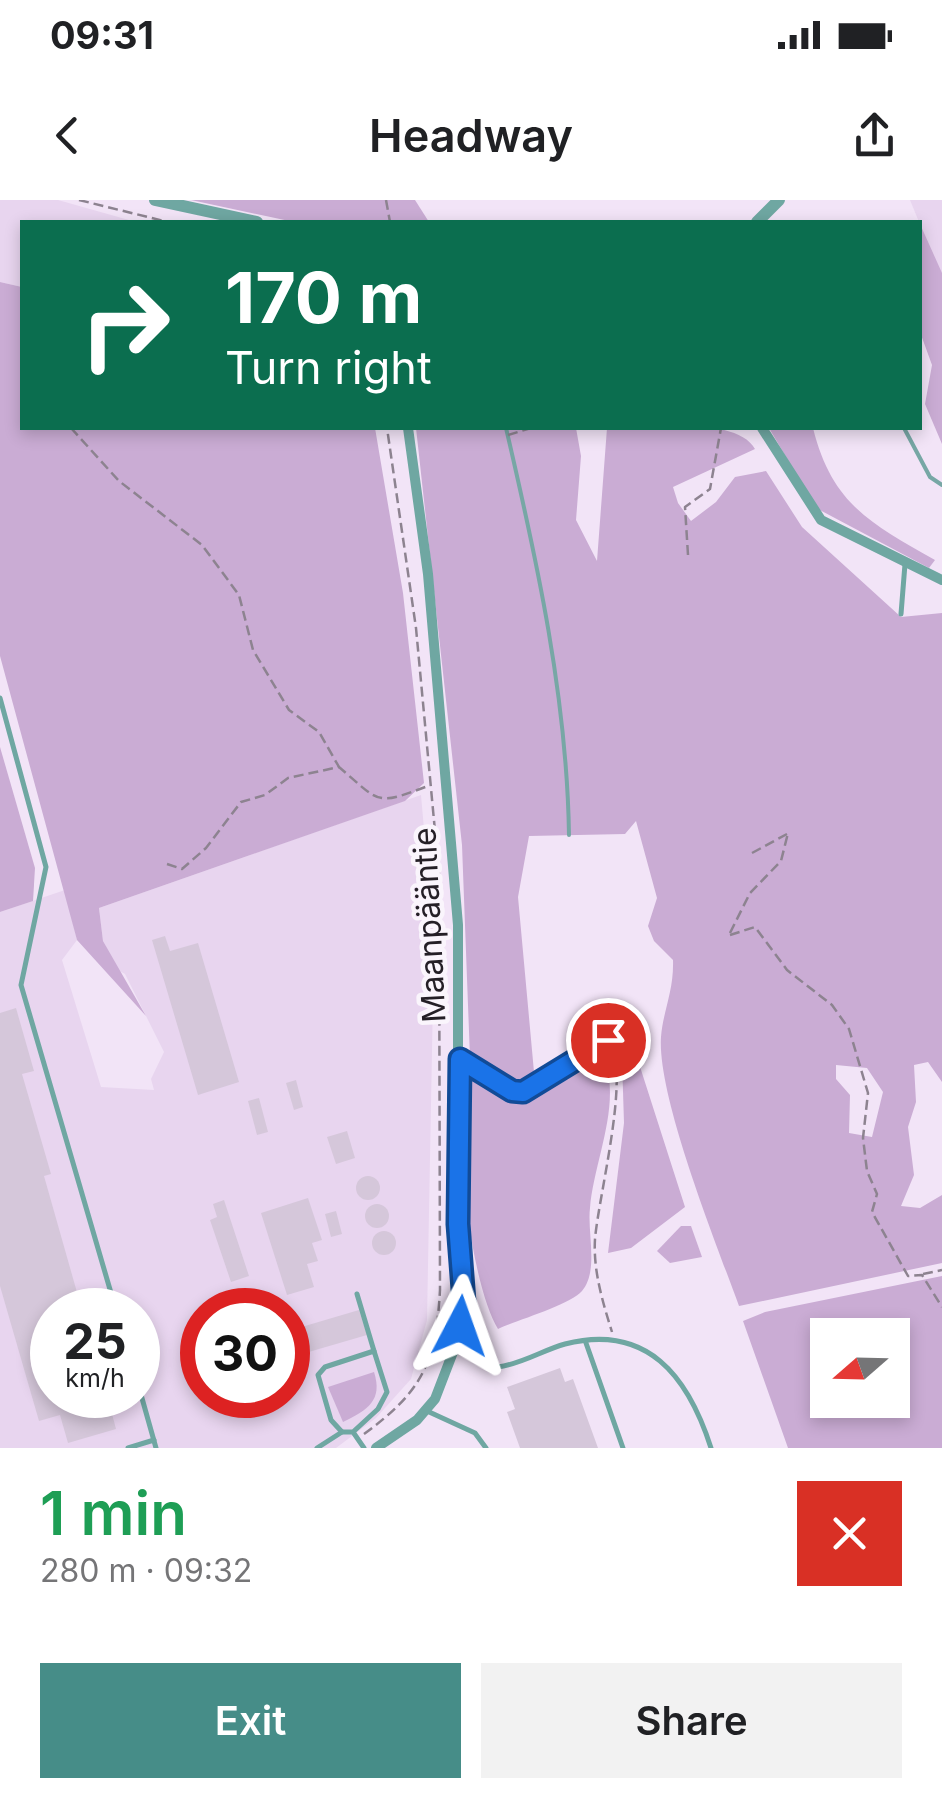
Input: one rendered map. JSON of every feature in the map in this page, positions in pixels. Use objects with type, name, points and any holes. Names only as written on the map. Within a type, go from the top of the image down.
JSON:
[{"type":"street","points":[[155,200],[247,220]]},
{"type":"street","points":[[759,220],[780,200]]},
{"type":"street","name":"Maanpääntie","points":[[376,1448],[427,1411],[449,1366],[464,1302],[458,1224],[458,925],[437,661],[408,430]]},
{"type":"street","points":[[763,430],[820,520],[942,580]]},
{"type":"lane","points":[[901,614],[906,562]]},
{"type":"lane","points":[[0,698],[46,866],[21,985],[110,1288]]},
{"type":"lane","points":[[460,1059],[512,1091],[523,1092],[608,1040]]},
{"type":"lane","points":[[317,1448],[342,1432],[352,1432],[378,1409],[386,1392],[357,1294]]},
{"type":"lane","points":[[464,1302],[489,1360],[498,1367],[568,1343],[614,1338],[639,1344],[678,1375],[712,1448]]},
{"type":"lane","points":[[586,1342],[623,1448]]},
{"type":"lane","points":[[342,1432],[331,1420],[318,1376],[325,1367],[374,1351]]},
{"type":"lane","points":[[427,1411],[475,1432],[486,1448]]},
{"type":"lane","points":[[128,1448],[155,1444],[148,1418]]},
{"type":"lane","points":[[352,1432],[364,1448]]},
{"type":"path","points":[[79,200],[160,220]]},
{"type":"path","points":[[73,430],[120,481],[202,545],[239,595],[253,650],[289,710],[319,732],[340,767],[376,799],[388,801],[430,786]]},
{"type":"path","points":[[358,1439],[416,1389],[432,1355],[438,1322],[442,932],[416,628],[387,430]]},
{"type":"path","points":[[508,435],[524,430]]},
{"type":"path","points":[[688,554],[686,507],[710,489],[721,430]]},
{"type":"path","points":[[167,864],[182,869],[206,848],[241,802],[265,795],[288,778],[340,767]]},
{"type":"path","points":[[752,853],[788,833],[781,861],[750,892],[730,935],[755,927],[787,970],[832,1005],[849,1029],[868,1093],[863,1138],[867,1171],[877,1194],[872,1212],[908,1276],[942,1270]]},
{"type":"path","points":[[608,1040],[614,1053],[620,1094],[610,1126],[595,1243],[600,1294],[614,1338]]},
{"type":"path","points":[[922,1275],[942,1307]]},
{"type":"shaded area","points":[[0,200],[58,200],[129,220],[20,220],[20,287],[0,282]]},
{"type":"shaded area","points":[[191,200],[415,200],[428,220],[285,220]]},
{"type":"shaded area","points":[[910,200],[942,200],[942,273],[922,229],[922,220],[918,220]]},
{"type":"shaded area","points":[[922,228],[942,273],[942,444],[925,404],[932,365],[922,338]]},
{"type":"shaded area","points":[[0,282],[20,287],[20,430],[375,430],[403,593],[424,783],[405,801],[99,908],[103,941],[146,1016],[77,940],[0,656]]},
{"type":"shaded area","points":[[416,430],[576,430],[581,456],[576,520],[597,561],[607,430],[729,431],[745,438],[755,449],[673,487],[678,503],[691,521],[716,502],[735,477],[766,471],[802,527],[901,617],[942,613],[942,1082],[928,1062],[914,1065],[916,1102],[908,1127],[914,1175],[901,1206],[920,1208],[942,1195],[942,1263],[739,1306],[690,1171],[668,1096],[661,1037],[673,960],[654,941],[648,926],[657,898],[636,821],[625,834],[529,836],[518,897],[534,1072],[520,1083],[508,1081],[470,1058],[462,845]],"holes":[[[836,1065],[867,1068],[883,1092],[872,1137],[849,1133],[850,1095],[836,1079]]]},
{"type":"shaded area","points":[[770,430],[814,430],[831,475],[857,509],[935,560],[929,568],[816,508]]},
{"type":"shaded area","points":[[0,747],[35,868],[33,901],[0,912]]},
{"type":"shaded area","points":[[421,795],[434,943],[427,1320],[411,1379],[376,1418],[336,1448],[0,1448],[0,912],[65,890],[77,940],[62,960],[101,1087],[154,1090],[151,1079],[164,1052],[125,974],[118,970],[103,941],[99,908]]},
{"type":"shaded area","points":[[634,1048],[685,1207],[631,1248],[608,1253],[624,1123],[622,1060],[624,1052]]},
{"type":"shaded area","points":[[603,1056],[610,1092],[609,1112],[590,1208],[591,1262],[587,1283],[566,1302],[498,1329],[479,1278],[466,1203],[463,1129],[473,1078],[483,1077],[506,1096],[528,1098]]},
{"type":"shaded area","points":[[681,1226],[691,1226],[702,1257],[670,1263],[657,1251]]},
{"type":"shaded area","points":[[942,1276],[942,1448],[788,1448],[743,1321],[765,1312]]},
{"type":"shaded area","points":[[374,1372],[375,1397],[360,1413],[343,1422],[328,1387]]},
{"type":"building","points":[[165,936],[170,951],[198,943],[239,1082],[198,1095],[152,940]]},
{"type":"building","points":[[16,1008],[34,1071],[22,1074],[51,1174],[44,1176],[76,1288],[30,1288],[30,1390],[0,1286],[0,1013]]},
{"type":"building","points":[[296,1080],[303,1107],[294,1110],[286,1083]]},
{"type":"building","points":[[259,1098],[268,1132],[257,1135],[248,1101]]},
{"type":"building","points":[[347,1131],[355,1158],[336,1164],[327,1137]]},
{"type":"building","points":[[368,1176],[380,1188],[368,1200],[356,1188]]},
{"type":"building","points":[[308,1198],[322,1240],[312,1243],[318,1261],[307,1264],[314,1287],[285,1288],[261,1213]]},
{"type":"building","points":[[224,1200],[249,1276],[231,1282],[210,1220],[217,1217],[213,1204]]},
{"type":"building","points":[[377,1204],[389,1216],[377,1228],[365,1216]]},
{"type":"building","points":[[336,1211],[342,1234],[331,1237],[325,1214]]},
{"type":"building","points":[[384,1231],[396,1243],[384,1255],[372,1243]]},
{"type":"building","points":[[359,1310],[367,1335],[310,1352],[310,1324]]},
{"type":"building","points":[[560,1368],[565,1382],[573,1379],[598,1448],[520,1448],[507,1412],[515,1409],[507,1387]]},
{"type":"building","points":[[61,1418],[113,1418],[116,1429],[68,1443]]},
{"type":"waterway","points":[[506,430],[539,579],[556,681],[569,835]]},
{"type":"waterway","points":[[905,430],[930,477],[942,485]]},
{"type":"route","points":[[460,1326],[464,1302],[458,1224],[460,1059],[487,1072],[512,1091],[523,1092],[608,1040]]}]
